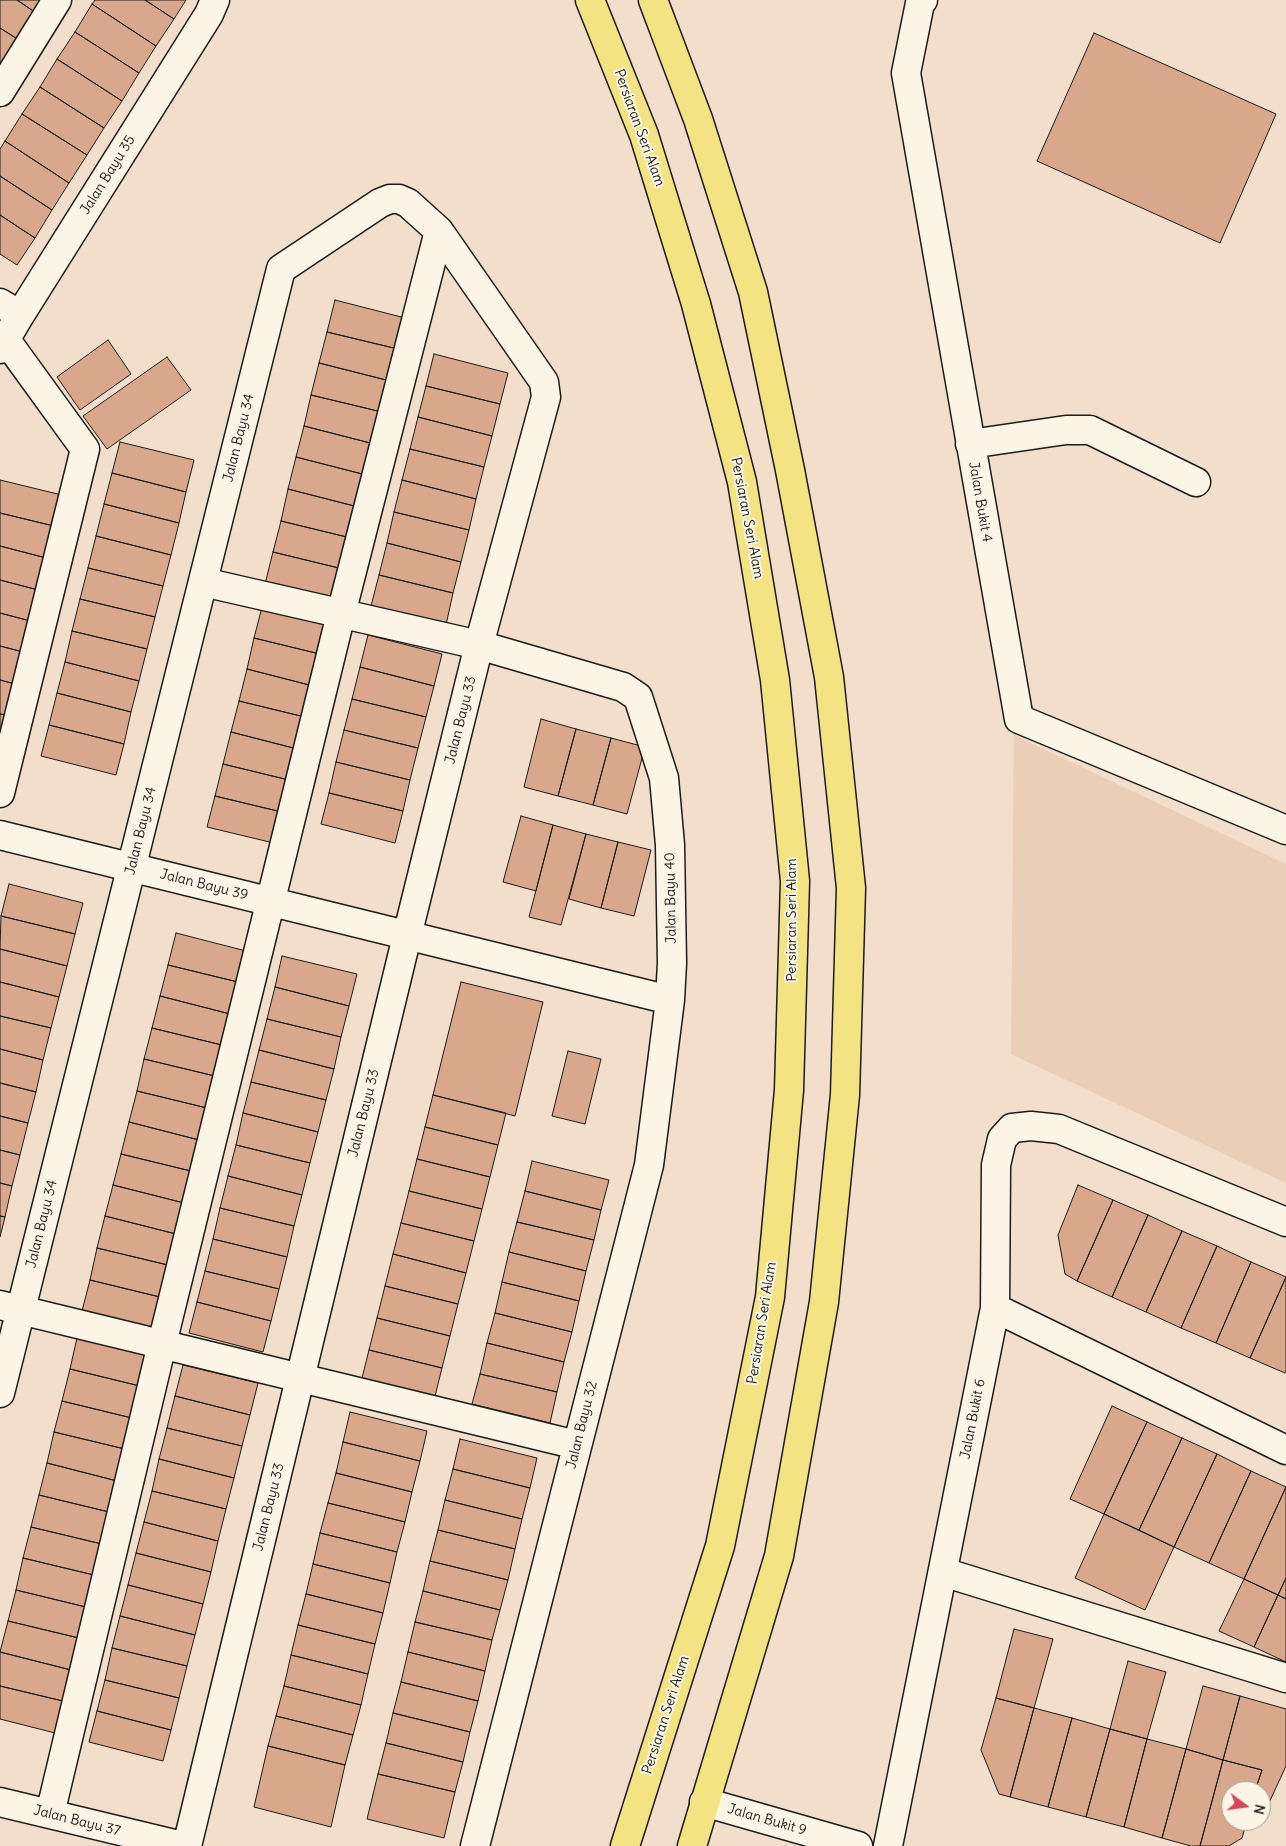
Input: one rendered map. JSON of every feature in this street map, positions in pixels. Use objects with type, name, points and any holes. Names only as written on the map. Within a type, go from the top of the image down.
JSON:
[{"type":"main road","name":"Persiaran Seri Alam","points":[[590,0],[647,144],[696,304],[742,482],[775,680],[795,881],[789,1090],[770,1297],[720,1546],[625,1846]]},
{"type":"main road","points":[[652,0],[698,119],[753,292],[790,470],[829,677],[851,888],[844,1095],[824,1302],[779,1556],[692,1846]]},
{"type":"street","points":[[0,92],[57,0]]},
{"type":"street","name":"Jalan Bayu 35","points":[[3,345],[10,309],[209,14],[216,0]]},
{"type":"street","name":"Jalan Bukit 4","points":[[923,0],[920,3],[906,73],[1019,719],[1286,830]]},
{"type":"street","name":"Jalan Bayu 34","points":[[0,1393],[10,1308],[132,867],[281,269],[380,203],[390,199],[399,199],[408,203],[439,231]]},
{"type":"street","points":[[50,1814],[162,1344],[341,614],[439,231]]},
{"type":"street","name":"Jalan Bayu 33","points":[[187,1846],[479,645],[546,397],[544,382],[439,231]]},
{"type":"street","points":[[0,793],[85,449],[3,345]]},
{"type":"street","points":[[970,444],[1066,430],[1090,430],[1196,482]]},
{"type":"street","name":"Jalan Bayu 40","points":[[204,582],[479,645],[623,686],[638,698],[664,778],[670,845],[672,963],[670,1000]]},
{"type":"street","name":"Jalan Bayu 39","points":[[0,835],[407,936]]},
{"type":"street","points":[[407,936],[670,1000]]},
{"type":"street","name":"Jalan Bayu 32","points":[[475,1846],[649,1165],[670,1000]]},
{"type":"street","name":"Jalan Bukit 6","points":[[888,1846],[995,1308],[996,1165],[1002,1139],[1012,1128],[1031,1126],[1059,1129],[1286,1222]]},
{"type":"street","points":[[10,1308],[577,1445]]},
{"type":"street","points":[[995,1308],[1286,1450]]},
{"type":"street","points":[[943,1572],[1286,1678]]},
{"type":"street","name":"Jalan Bayu 37","points":[[0,1802],[183,1846]]},
{"type":"street","name":"Jalan Bukit 9","points":[[704,1802],[858,1846]]},
{"type":"shaded area","points":[[1014,735],[1286,864],[1286,1183],[1011,1054]]},
{"type":"building","points":[[0,0],[17,0],[39,15],[22,42],[0,28]]},
{"type":"building","points":[[17,0],[49,0],[39,15]]},
{"type":"building","points":[[95,0],[145,0],[174,19],[156,46],[92,4]]},
{"type":"building","points":[[145,0],[186,0],[174,19]]},
{"type":"building","points":[[92,4],[156,46],[139,73],[75,32]]},
{"type":"building","points":[[0,28],[22,42],[0,67]]},
{"type":"building","points":[[75,32],[139,73],[122,101],[57,59]]},
{"type":"building","points":[[1094,33],[1276,114],[1220,243],[1037,161]]},
{"type":"building","points":[[57,59],[122,101],[104,128],[40,87]]},
{"type":"building","points":[[40,87],[104,128],[87,155],[22,114]]},
{"type":"building","points":[[22,114],[87,155],[69,183],[5,141]]},
{"type":"building","points":[[5,141],[69,183],[52,210],[0,176],[0,149]]},
{"type":"building","points":[[0,176],[52,210],[35,238],[0,215]]},
{"type":"building","points":[[0,215],[35,238],[17,265],[0,254]]},
{"type":"building","points":[[335,300],[409,319],[402,350],[327,332]]},
{"type":"building","points":[[327,332],[402,350],[394,382],[319,363]]},
{"type":"building","points":[[108,340],[131,374],[80,410],[57,377]]},
{"type":"building","points":[[434,354],[508,373],[500,404],[426,386]]},
{"type":"building","points":[[167,357],[191,390],[107,449],[83,416]]},
{"type":"building","points":[[319,363],[394,382],[386,413],[311,395]]},
{"type":"building","points":[[426,386],[500,404],[492,436],[418,417]]},
{"type":"building","points":[[311,395],[386,413],[378,445],[304,426]]},
{"type":"building","points":[[418,417],[492,436],[484,467],[410,449]]},
{"type":"building","points":[[304,426],[378,445],[370,476],[296,457]]},
{"type":"building","points":[[120,442],[194,460],[186,492],[112,473]]},
{"type":"building","points":[[410,449],[484,467],[476,499],[402,480]]},
{"type":"building","points":[[296,457],[370,476],[362,508],[288,489]]},
{"type":"building","points":[[112,473],[186,492],[179,523],[104,504]]},
{"type":"building","points":[[0,480],[66,496],[58,527],[0,513]]},
{"type":"building","points":[[402,480],[476,499],[469,530],[394,512]]},
{"type":"building","points":[[288,489],[362,508],[355,539],[281,521]]},
{"type":"building","points":[[104,504],[179,523],[171,555],[96,536]]},
{"type":"building","points":[[394,512],[469,530],[461,562],[387,543]]},
{"type":"building","points":[[0,513],[58,527],[50,559],[0,546]]},
{"type":"building","points":[[281,521],[355,539],[347,570],[273,552]]},
{"type":"building","points":[[96,536],[171,555],[163,586],[88,568]]},
{"type":"building","points":[[387,543],[461,562],[453,593],[379,575]]},
{"type":"building","points":[[0,546],[50,559],[42,591],[0,580]]},
{"type":"building","points":[[273,552],[347,570],[339,602],[265,584]]},
{"type":"building","points":[[88,568],[163,586],[155,617],[80,599]]},
{"type":"building","points":[[379,575],[453,593],[446,625],[371,606]]},
{"type":"building","points":[[0,580],[42,591],[34,622],[0,613]]},
{"type":"building","points":[[80,599],[155,617],[147,649],[72,631]]},
{"type":"building","points":[[262,607],[336,625],[328,656],[254,638]]},
{"type":"building","points":[[0,613],[34,622],[27,653],[0,646]]},
{"type":"building","points":[[72,631],[147,649],[139,681],[65,662]]},
{"type":"building","points":[[368,635],[442,654],[434,686],[360,667]]},
{"type":"building","points":[[254,638],[328,656],[321,688],[247,669]]},
{"type":"building","points":[[0,646],[27,653],[19,685],[0,680]]},
{"type":"building","points":[[65,662],[139,681],[131,712],[57,693]]},
{"type":"building","points":[[360,667],[434,686],[426,717],[352,699]]},
{"type":"building","points":[[247,669],[321,688],[313,719],[239,701]]},
{"type":"building","points":[[0,680],[19,685],[11,716],[0,714]]},
{"type":"building","points":[[57,693],[131,712],[124,744],[49,725]]},
{"type":"building","points":[[352,699],[426,717],[418,748],[344,730]]},
{"type":"building","points":[[239,701],[313,719],[305,751],[231,732]]},
{"type":"building","points":[[0,714],[11,716],[0,747]]},
{"type":"building","points":[[541,719],[576,729],[558,796],[524,787]]},
{"type":"building","points":[[49,725],[124,744],[116,775],[41,756]]},
{"type":"building","points":[[576,729],[611,738],[593,805],[558,796]]},
{"type":"building","points":[[344,730],[418,748],[410,780],[336,762]]},
{"type":"building","points":[[231,732],[305,751],[297,782],[223,764]]},
{"type":"building","points":[[611,738],[645,747],[627,814],[593,805]]},
{"type":"building","points":[[336,762],[410,780],[403,811],[329,793]]},
{"type":"building","points":[[223,764],[297,782],[290,814],[215,796]]},
{"type":"building","points":[[329,793],[403,811],[395,843],[321,824]]},
{"type":"building","points":[[215,796],[290,814],[282,845],[207,827]]},
{"type":"building","points":[[521,816],[553,825],[536,891],[503,882]]},
{"type":"building","points":[[553,825],[586,834],[561,925],[529,917]]},
{"type":"building","points":[[586,834],[618,842],[601,908],[569,899]]},
{"type":"building","points":[[618,842],[651,850],[634,916],[601,908]]},
{"type":"building","points":[[9,884],[83,903],[75,934],[1,916]]},
{"type":"building","points":[[1,916],[75,934],[67,966],[0,949]]},
{"type":"building","points":[[176,933],[250,952],[242,983],[168,965]]},
{"type":"building","points":[[0,949],[67,966],[59,997],[0,982]]},
{"type":"building","points":[[282,956],[357,974],[349,1006],[275,987]]},
{"type":"building","points":[[168,965],[242,983],[234,1015],[160,996]]},
{"type":"building","points":[[0,982],[59,997],[51,1028],[0,1016]]},
{"type":"building","points":[[461,982],[543,1002],[515,1116],[433,1095]]},
{"type":"building","points":[[275,987],[349,1006],[341,1037],[267,1019]]},
{"type":"building","points":[[160,996],[234,1015],[226,1046],[152,1028]]},
{"type":"building","points":[[0,1016],[51,1028],[43,1060],[0,1049]]},
{"type":"building","points":[[267,1019],[341,1037],[334,1069],[259,1050]]},
{"type":"building","points":[[152,1028],[226,1046],[219,1077],[144,1059]]},
{"type":"building","points":[[0,1049],[43,1060],[36,1092],[0,1083]]},
{"type":"building","points":[[259,1050],[334,1069],[326,1100],[251,1082]]},
{"type":"building","points":[[568,1051],[601,1059],[585,1124],[552,1116]]},
{"type":"building","points":[[144,1059],[219,1077],[211,1109],[137,1091]]},
{"type":"building","points":[[251,1082],[326,1100],[318,1132],[243,1113]]},
{"type":"building","points":[[0,1083],[36,1092],[28,1123],[0,1116]]},
{"type":"building","points":[[137,1091],[211,1109],[203,1141],[129,1122]]},
{"type":"building","points":[[433,1095],[506,1113],[498,1145],[425,1127]]},
{"type":"building","points":[[243,1113],[318,1132],[310,1163],[236,1145]]},
{"type":"building","points":[[0,1116],[28,1123],[20,1155],[0,1150]]},
{"type":"building","points":[[129,1122],[203,1141],[195,1172],[121,1154]]},
{"type":"building","points":[[425,1127],[498,1145],[490,1177],[417,1159]]},
{"type":"building","points":[[236,1145],[310,1163],[302,1195],[228,1176]]},
{"type":"building","points":[[0,1150],[20,1155],[12,1186],[0,1183]]},
{"type":"building","points":[[121,1154],[195,1172],[188,1204],[113,1185]]},
{"type":"building","points":[[417,1159],[490,1177],[482,1209],[409,1191]]},
{"type":"building","points":[[532,1161],[609,1180],[601,1210],[525,1191]]},
{"type":"building","points":[[228,1176],[302,1195],[294,1226],[220,1208]]},
{"type":"building","points":[[0,1183],[12,1186],[5,1217],[0,1216]]},
{"type":"building","points":[[113,1185],[188,1204],[180,1235],[105,1216]]},
{"type":"building","points":[[1078,1185],[1113,1200],[1077,1281],[1065,1274],[1058,1235]]},
{"type":"building","points":[[409,1191],[482,1209],[474,1241],[401,1223]]},
{"type":"building","points":[[525,1191],[601,1210],[594,1240],[517,1222]]},
{"type":"building","points":[[1113,1200],[1148,1215],[1112,1297],[1077,1281]]},
{"type":"building","points":[[220,1208],[294,1226],[287,1257],[213,1239]]},
{"type":"building","points":[[1148,1215],[1182,1231],[1146,1312],[1112,1297]]},
{"type":"building","points":[[0,1216],[5,1217],[0,1237]]},
{"type":"building","points":[[105,1216],[180,1235],[172,1266],[97,1248]]},
{"type":"building","points":[[517,1222],[594,1240],[586,1271],[509,1252]]},
{"type":"building","points":[[401,1223],[474,1241],[466,1273],[393,1254]]},
{"type":"building","points":[[1182,1231],[1217,1246],[1181,1328],[1146,1312]]},
{"type":"building","points":[[213,1239],[287,1257],[279,1289],[205,1271]]},
{"type":"building","points":[[1217,1246],[1251,1262],[1216,1343],[1181,1328]]},
{"type":"building","points":[[97,1248],[172,1266],[164,1298],[90,1280]]},
{"type":"building","points":[[509,1252],[586,1271],[579,1301],[502,1282]]},
{"type":"building","points":[[393,1254],[466,1273],[458,1304],[385,1286]]},
{"type":"building","points":[[1251,1262],[1286,1277],[1250,1358],[1216,1343]]},
{"type":"building","points":[[205,1271],[279,1289],[271,1321],[197,1302]]},
{"type":"building","points":[[1286,1277],[1286,1371],[1285,1373],[1250,1358]]},
{"type":"building","points":[[90,1280],[164,1298],[156,1329],[82,1311]]},
{"type":"building","points":[[502,1282],[579,1301],[572,1332],[495,1313]]},
{"type":"building","points":[[385,1286],[458,1304],[450,1336],[377,1318]]},
{"type":"building","points":[[197,1302],[271,1321],[263,1352],[189,1333]]},
{"type":"building","points":[[495,1313],[572,1332],[564,1362],[487,1343]]},
{"type":"building","points":[[377,1318],[450,1336],[442,1368],[369,1350]]},
{"type":"building","points":[[77,1338],[152,1355],[144,1387],[70,1369]]},
{"type":"building","points":[[487,1343],[564,1362],[557,1392],[480,1374]]},
{"type":"building","points":[[369,1350],[442,1368],[434,1400],[361,1382]]},
{"type":"building","points":[[183,1365],[258,1383],[250,1415],[175,1396]]},
{"type":"building","points":[[70,1369],[144,1387],[136,1419],[62,1401]]},
{"type":"building","points":[[480,1374],[557,1392],[550,1423],[472,1404]]},
{"type":"building","points":[[175,1396],[250,1415],[242,1446],[167,1428]]},
{"type":"building","points":[[62,1401],[136,1419],[129,1450],[54,1432]]},
{"type":"building","points":[[1112,1406],[1147,1422],[1104,1514],[1070,1499]]},
{"type":"building","points":[[350,1412],[427,1431],[420,1461],[343,1442]]},
{"type":"building","points":[[1147,1422],[1182,1438],[1139,1530],[1104,1514]]},
{"type":"building","points":[[167,1428],[242,1446],[234,1478],[159,1459]]},
{"type":"building","points":[[54,1432],[129,1450],[121,1482],[47,1463]]},
{"type":"building","points":[[1182,1438],[1217,1454],[1174,1547],[1139,1530]]},
{"type":"building","points":[[460,1439],[537,1458],[530,1488],[453,1469]]},
{"type":"building","points":[[343,1442],[420,1461],[412,1492],[336,1473]]},
{"type":"building","points":[[1217,1454],[1251,1471],[1209,1563],[1174,1547]]},
{"type":"building","points":[[159,1459],[234,1478],[226,1509],[152,1491]]},
{"type":"building","points":[[47,1463],[121,1482],[113,1513],[39,1495]]},
{"type":"building","points":[[453,1469],[530,1488],[522,1519],[445,1500]]},
{"type":"building","points":[[1251,1471],[1286,1487],[1244,1579],[1209,1563]]},
{"type":"building","points":[[336,1473],[412,1492],[405,1522],[328,1503]]},
{"type":"building","points":[[1286,1487],[1286,1578],[1278,1595],[1244,1579]]},
{"type":"building","points":[[152,1491],[226,1509],[218,1541],[144,1522]]},
{"type":"building","points":[[39,1495],[113,1513],[106,1545],[31,1527]]},
{"type":"building","points":[[445,1500],[522,1519],[515,1549],[438,1530]]},
{"type":"building","points":[[328,1503],[405,1522],[397,1552],[320,1533]]},
{"type":"building","points":[[1104,1514],[1174,1547],[1145,1610],[1075,1578]]},
{"type":"building","points":[[144,1522],[218,1541],[211,1572],[136,1553]]},
{"type":"building","points":[[31,1527],[106,1545],[98,1576],[23,1558]]},
{"type":"building","points":[[438,1530],[515,1549],[508,1580],[430,1561]]},
{"type":"building","points":[[320,1533],[397,1552],[390,1583],[313,1564]]},
{"type":"building","points":[[136,1553],[211,1572],[203,1604],[128,1585]]},
{"type":"building","points":[[23,1558],[98,1576],[90,1608],[16,1590]]},
{"type":"building","points":[[430,1561],[508,1580],[500,1610],[423,1591]]},
{"type":"building","points":[[313,1564],[390,1583],[383,1613],[306,1594]]},
{"type":"building","points":[[1286,1578],[1286,1599],[1278,1595]]},
{"type":"building","points":[[1244,1579],[1278,1595],[1254,1647],[1219,1631]]},
{"type":"building","points":[[128,1585],[203,1604],[195,1635],[120,1616]]},
{"type":"building","points":[[16,1590],[90,1608],[83,1639],[8,1621]]},
{"type":"building","points":[[423,1591],[500,1610],[492,1640],[415,1622]]},
{"type":"building","points":[[306,1594],[383,1613],[375,1644],[298,1625]]},
{"type":"building","points":[[1278,1595],[1286,1599],[1286,1662],[1254,1647]]},
{"type":"building","points":[[120,1616],[195,1635],[187,1666],[112,1648]]},
{"type":"building","points":[[8,1621],[83,1639],[75,1671],[0,1652]]},
{"type":"building","points":[[415,1622],[492,1640],[485,1671],[408,1652]]},
{"type":"building","points":[[298,1625],[375,1644],[368,1674],[291,1655]]},
{"type":"building","points":[[1014,1629],[1053,1639],[1034,1708],[996,1698]]},
{"type":"building","points":[[112,1648],[187,1666],[179,1698],[105,1680]]},
{"type":"building","points":[[0,1652],[75,1671],[67,1702],[0,1686]]},
{"type":"building","points":[[408,1652],[485,1671],[478,1701],[401,1682]]},
{"type":"building","points":[[291,1655],[368,1674],[361,1705],[284,1686]]},
{"type":"building","points":[[1128,1661],[1166,1672],[1147,1739],[1110,1729]]},
{"type":"building","points":[[105,1680],[179,1698],[171,1730],[97,1711]]},
{"type":"building","points":[[401,1682],[478,1701],[470,1732],[393,1713]]},
{"type":"building","points":[[0,1686],[67,1702],[59,1734],[0,1719]]},
{"type":"building","points":[[284,1686],[361,1705],[353,1735],[276,1716]]},
{"type":"building","points":[[1203,1686],[1240,1696],[1223,1760],[1186,1749]]},
{"type":"building","points":[[1240,1696],[1286,1709],[1286,1766],[1271,1798],[1271,1781],[1258,1781],[1262,1770],[1223,1760]]},
{"type":"building","points":[[996,1698],[1034,1708],[1010,1797],[999,1794],[981,1750]]},
{"type":"building","points":[[1034,1708],[1072,1718],[1048,1807],[1010,1797]]},
{"type":"building","points":[[97,1711],[171,1730],[163,1761],[89,1742]]},
{"type":"building","points":[[393,1713],[470,1732],[463,1762],[386,1743]]},
{"type":"building","points":[[276,1716],[353,1735],[345,1765],[268,1746]]},
{"type":"building","points":[[1072,1718],[1110,1729],[1086,1817],[1048,1807]]},
{"type":"building","points":[[1110,1729],[1147,1739],[1124,1827],[1086,1817]]},
{"type":"building","points":[[1147,1739],[1186,1749],[1162,1838],[1124,1827]]},
{"type":"building","points":[[386,1743],[463,1762],[455,1792],[378,1774]]},
{"type":"building","points":[[268,1746],[345,1765],[331,1827],[254,1807]]},
{"type":"building","points":[[1186,1749],[1223,1760],[1200,1846],[1191,1846],[1162,1838]]},
{"type":"building","points":[[1223,1760],[1262,1770],[1258,1781],[1221,1781],[1221,1831],[1244,1831],[1242,1838],[1229,1846],[1200,1846]]},
{"type":"building","points":[[378,1774],[455,1792],[444,1838],[367,1819]]}]
